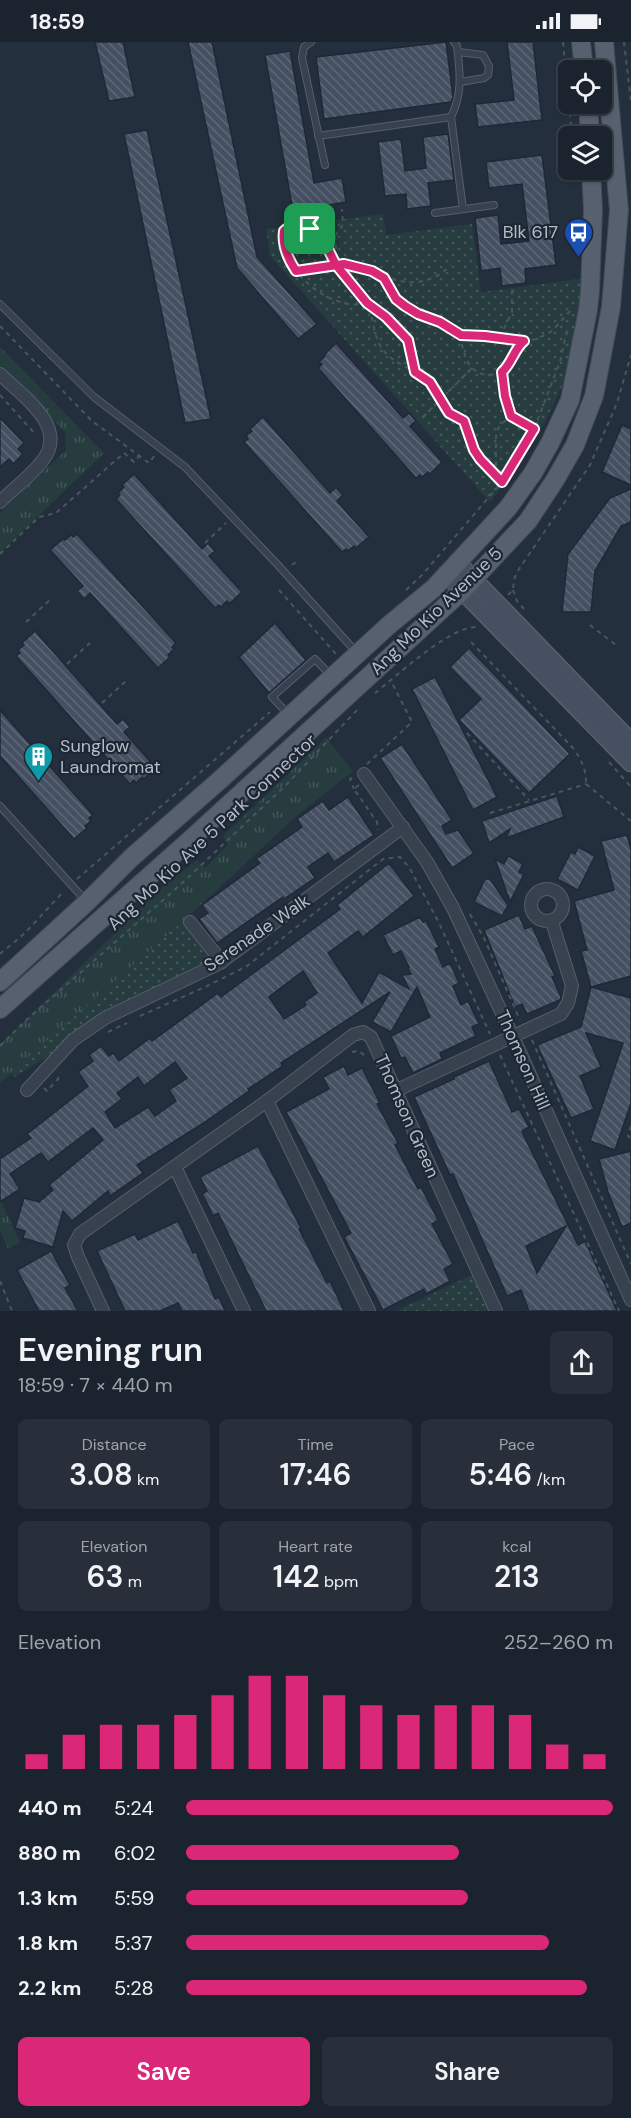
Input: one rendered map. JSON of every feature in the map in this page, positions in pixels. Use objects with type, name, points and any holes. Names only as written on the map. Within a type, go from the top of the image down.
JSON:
[{"type":"main road","points":[[581,42],[583,60]]},
{"type":"main road","name":"Ang Mo Kio Avenue 5","points":[[0,1009],[190,840],[469,584],[528,521],[555,480],[574,445],[594,396],[611,307],[619,210],[604,42]]},
{"type":"main road","name":"Ang Mo Kio Avenue 5","points":[[0,982],[87,902],[284,711],[332,677],[353,648],[434,588],[508,508],[533,473],[570,400],[590,291],[594,210],[592,180]]},
{"type":"main road","points":[[452,568],[568,688],[626,744],[631,763]]},
{"type":"street","points":[[0,374],[41,414],[51,434],[50,449],[42,461],[0,502]]},
{"type":"street","points":[[364,772],[403,827]]},
{"type":"street","name":"Serenade Walk","points":[[27,1090],[73,1040],[105,1018],[222,962],[403,827]]},
{"type":"street","name":"Thomson Hill","points":[[403,827],[427,862],[453,908],[631,1300]]},
{"type":"street","points":[[190,922],[222,962]]},
{"type":"street","points":[[395,1091],[561,1014],[568,1003],[572,986],[552,922]]},
{"type":"street","name":"Thomson Green","points":[[103,1311],[74,1245],[80,1234],[267,1101],[353,1035],[363,1032],[371,1037],[496,1311]]},
{"type":"street","points":[[267,1101],[369,1311]]},
{"type":"street","points":[[175,1167],[244,1311]]},
{"type":"lane","points":[[311,42],[304,47],[302,58],[325,165]]},
{"type":"lane","points":[[454,42],[458,52],[461,82],[457,104],[451,117],[464,209]]},
{"type":"lane","points":[[458,52],[483,55],[489,66],[488,75],[484,78],[461,82]]},
{"type":"lane","points":[[318,136],[451,117]]},
{"type":"lane","points":[[435,213],[494,205]]},
{"type":"lane","points":[[0,304],[94,397],[185,467],[353,648]]},
{"type":"lane","points":[[284,711],[272,697],[315,659],[332,677]]},
{"type":"lane","points":[[0,806],[87,902]]},
{"type":"path","points":[[562,42],[564,60]]},
{"type":"path","points":[[624,42],[631,102]]},
{"type":"path","points":[[335,236],[343,225],[342,209]]},
{"type":"path","points":[[321,224],[335,236],[338,255],[336,265]]},
{"type":"path","points":[[367,303],[351,306],[336,301],[305,281],[296,271],[288,255],[284,242],[284,231],[292,226],[305,226],[320,238],[336,265],[367,303],[386,317],[408,340],[417,374]]},
{"type":"path","points":[[320,238],[327,229]]},
{"type":"path","points":[[296,271],[348,264],[404,283],[423,281],[441,275],[450,265]]},
{"type":"path","points":[[384,278],[396,299],[405,306],[418,314],[440,322],[461,335],[524,341],[537,339],[552,331],[572,309]]},
{"type":"path","points":[[500,337],[512,312],[512,289]]},
{"type":"path","points":[[400,596],[422,575],[502,482],[534,429],[560,362],[573,300]]},
{"type":"path","points":[[372,307],[372,320],[381,350],[430,382],[449,413],[464,421],[474,450],[502,482]]},
{"type":"path","points":[[0,326],[92,421],[149,463],[160,449]]},
{"type":"path","points":[[461,335],[462,348],[472,368],[485,375],[502,372],[509,366],[520,344],[524,341]]},
{"type":"path","points":[[511,591],[513,591],[517,572],[590,465],[617,403],[631,355]]},
{"type":"path","points":[[423,417],[472,368]]},
{"type":"path","points":[[502,372],[505,396],[511,416],[534,429]]},
{"type":"path","points":[[0,395],[33,429],[38,442]]},
{"type":"path","points":[[496,475],[496,433],[511,416]]},
{"type":"path","points":[[0,554],[39,517],[56,513],[124,453],[134,462],[140,456]]},
{"type":"path","points":[[205,543],[220,529]]},
{"type":"path","points":[[292,565],[299,560]]},
{"type":"path","points":[[279,590],[336,654],[353,648]]},
{"type":"path","points":[[26,622],[52,598]]},
{"type":"path","points":[[590,625],[616,645]]},
{"type":"path","points":[[367,699],[448,636],[470,627],[477,627]]},
{"type":"path","points":[[67,664],[92,641]]},
{"type":"path","points":[[471,642],[574,749],[586,773],[586,784]]},
{"type":"path","points":[[102,704],[127,680]]},
{"type":"path","points":[[354,789],[364,772],[412,722],[391,681]]},
{"type":"path","name":"Ang Mo Kio Ave 5 Park Connector","points":[[0,1046],[24,1022],[179,886],[286,785],[359,707]]},
{"type":"path","points":[[0,954],[25,933],[71,884],[284,711]]},
{"type":"path","points":[[467,733],[529,800]]},
{"type":"path","points":[[364,772],[350,779],[354,789],[377,822],[378,832]]},
{"type":"path","points":[[490,813],[586,784]]},
{"type":"path","points":[[586,784],[631,821]]},
{"type":"path","points":[[351,1052],[359,1051],[364,1054],[367,1061]]},
{"type":"path","points":[[631,1126],[628,1136],[631,1138]]},
{"type":"path","points":[[0,1281],[12,1311]]},
{"type":"green space","points":[[383,214],[386,235],[472,224],[481,292],[586,278],[571,360],[561,389],[535,439],[490,502],[270,256],[266,229]]},
{"type":"green space","points":[[0,347],[104,453],[0,553],[0,513],[66,450],[65,432],[0,366]]},
{"type":"green space","points":[[326,738],[353,771],[293,819],[189,916],[0,1083],[0,1045],[162,887],[197,860],[205,868],[228,845],[223,836]]},
{"type":"green space","points":[[189,916],[220,963],[73,1040],[15,1077],[11,1072]]},
{"type":"green space","points":[[0,1199],[20,1242],[8,1249],[0,1231]]},
{"type":"green space","points":[[480,1271],[499,1311],[396,1311]]},
{"type":"building","points":[[95,42],[123,42],[135,97],[109,101]]},
{"type":"building","points":[[188,42],[212,42],[257,257],[317,324],[298,339],[237,268]]},
{"type":"building","points":[[446,42],[453,97],[451,102],[324,119],[316,57]]},
{"type":"building","points":[[507,42],[533,42],[542,120],[478,127],[475,104],[514,100]]},
{"type":"building","points":[[290,51],[314,183],[342,178],[346,202],[293,211],[265,55]]},
{"type":"building","points":[[147,130],[211,419],[185,423],[124,134]]},
{"type":"building","points":[[448,134],[454,180],[428,183],[431,206],[407,209],[406,194],[385,196],[378,142],[401,139],[405,171],[426,168],[423,137]]},
{"type":"building","points":[[542,155],[556,265],[525,269],[526,283],[502,286],[500,268],[481,271],[475,218],[498,215],[501,244],[529,241],[522,184],[489,188],[486,162]]},
{"type":"building","points":[[336,343],[403,418],[409,413],[416,421],[410,426],[442,462],[430,474],[428,472],[416,478],[318,368],[322,364],[319,362],[324,355]]},
{"type":"building","points":[[263,417],[330,493],[336,487],[343,495],[337,501],[369,537],[356,548],[354,546],[342,552],[244,442],[248,439],[246,436],[252,431],[250,429]]},
{"type":"building","points":[[0,418],[24,443],[18,449],[23,454],[13,464],[9,459],[0,467]]},
{"type":"building","points":[[622,425],[631,429],[631,485],[602,472]]},
{"type":"building","points":[[134,474],[202,549],[208,543],[215,551],[209,556],[242,592],[229,604],[227,601],[221,607],[219,605],[215,608],[116,499],[124,487],[122,485]]},
{"type":"building","points":[[631,489],[631,522],[621,526],[595,571],[591,612],[562,612],[568,554],[610,498]]},
{"type":"building","points":[[77,534],[176,643],[168,655],[170,657],[158,668],[90,593],[84,599],[77,591],[83,586],[50,550],[63,539]]},
{"type":"building","points":[[275,623],[306,660],[269,693],[239,657]]},
{"type":"building","points":[[35,631],[117,724],[123,719],[130,727],[124,732],[156,768],[144,779],[142,777],[136,783],[134,780],[130,784],[16,656],[20,653],[18,650],[24,645],[22,643]]},
{"type":"building","points":[[469,648],[570,754],[529,793],[459,720],[481,699],[450,667]]},
{"type":"building","points":[[435,677],[497,797],[473,810],[412,689]]},
{"type":"building","name":"Sunglow Laundromat","points":[[0,710],[93,815],[89,818],[91,821],[85,826],[87,828],[74,839],[0,756]]},
{"type":"building","points":[[402,744],[452,820],[442,826],[446,834],[458,830],[474,853],[452,868],[380,758]]},
{"type":"building","points":[[557,796],[564,817],[506,838],[510,829],[489,843],[482,821]]},
{"type":"building","points":[[348,797],[374,835],[334,862],[328,853],[308,867],[315,878],[284,899],[283,897],[217,943],[199,919],[208,913],[202,905],[260,863],[256,859],[302,827],[297,819],[323,801],[329,810]]},
{"type":"building","points":[[627,835],[631,849],[631,976],[591,987],[581,951],[587,950],[574,901],[614,890],[601,841]]},
{"type":"building","points":[[578,847],[595,856],[578,890],[557,879],[571,852],[575,854]]},
{"type":"building","points":[[508,856],[523,864],[519,872],[524,874],[510,902],[495,859],[504,864]]},
{"type":"building","points":[[389,863],[414,896],[363,937],[358,931],[328,953],[362,1003],[379,972],[409,989],[402,975],[411,974],[409,967],[401,951],[393,955],[383,935],[420,917],[423,922],[426,921],[439,947],[435,949],[443,967],[450,963],[459,983],[453,986],[461,1005],[468,1001],[479,1024],[472,1027],[476,1036],[440,1053],[442,1059],[413,1073],[405,1057],[401,1058],[391,1036],[430,1017],[417,987],[391,1032],[372,1022],[390,992],[281,1063],[283,1066],[248,1089],[249,1091],[137,1165],[143,1173],[110,1196],[108,1191],[72,1221],[63,1211],[53,1247],[23,1238],[25,1231],[15,1228],[24,1198],[39,1202],[53,1190],[49,1185],[103,1140],[93,1128],[48,1162],[41,1153],[10,1174],[20,1189],[0,1202],[0,1159],[31,1138],[27,1134],[88,1086],[78,1072],[93,1061],[89,1055],[101,1046],[109,1056],[113,1053],[119,1061],[150,1038],[152,1041],[218,993],[221,997],[340,909],[337,905]],"holes":[[[303,971],[317,993],[304,1002],[306,1005],[284,1019],[269,997]],[[175,1062],[187,1078],[169,1090],[176,1101],[155,1116],[148,1107],[115,1128],[105,1112],[122,1099],[117,1093],[138,1077],[144,1086]]]},
{"type":"building","points":[[485,879],[490,879],[508,905],[502,916],[474,902]]},
{"type":"building","points":[[519,915],[525,929],[532,926],[555,976],[552,977],[561,997],[560,1000],[527,1014],[522,1004],[515,1007],[484,930]]},
{"type":"building","points":[[591,987],[631,998],[631,1103],[615,1150],[590,1141],[623,1043],[586,1033],[601,1067],[580,1076],[594,1109],[571,1118],[537,1045],[581,1027]]},
{"type":"building","points":[[489,1061],[512,1112],[519,1109],[529,1127],[522,1131],[525,1138],[578,1245],[585,1241],[617,1311],[529,1311],[521,1290],[507,1296],[453,1174],[450,1175],[414,1097]],"holes":[[[566,1226],[537,1273],[526,1246]]]},
{"type":"building","points":[[344,1066],[348,1075],[362,1068],[380,1103],[377,1104],[398,1143],[395,1145],[418,1189],[421,1187],[438,1220],[432,1224],[453,1264],[444,1269],[450,1281],[426,1294],[424,1289],[383,1310],[344,1237],[351,1233],[286,1112],[329,1089],[323,1077]]},
{"type":"building","points":[[258,1146],[327,1283],[330,1281],[344,1311],[266,1311],[218,1213],[213,1216],[202,1194],[207,1191],[200,1177]]},
{"type":"building","points":[[631,1151],[631,1223],[622,1227],[608,1192],[599,1159]]},
{"type":"building","points":[[178,1221],[193,1253],[196,1252],[215,1299],[219,1297],[225,1311],[182,1311],[178,1303],[160,1311],[125,1311],[97,1251],[135,1234],[138,1240]]},
{"type":"building","points":[[51,1251],[70,1285],[65,1288],[78,1311],[39,1311],[17,1270]]},
{"type":"place","name":"Blk 617","points":[[579,258]]},
{"type":"place","name":"Sunglow Laundromat","points":[[39,782]]},
{"type":"route","points":[[310,229],[300,225],[292,226],[287,228],[283,234],[291,264],[296,271],[336,265],[348,264],[376,272],[387,282],[396,299],[405,306],[450,327],[461,335],[524,341],[517,349],[509,366],[502,372],[502,384],[511,416],[534,429],[502,482],[474,450],[464,421],[445,410],[430,382],[415,372],[408,340],[402,332],[367,303],[336,265],[326,245],[310,229]]}]
